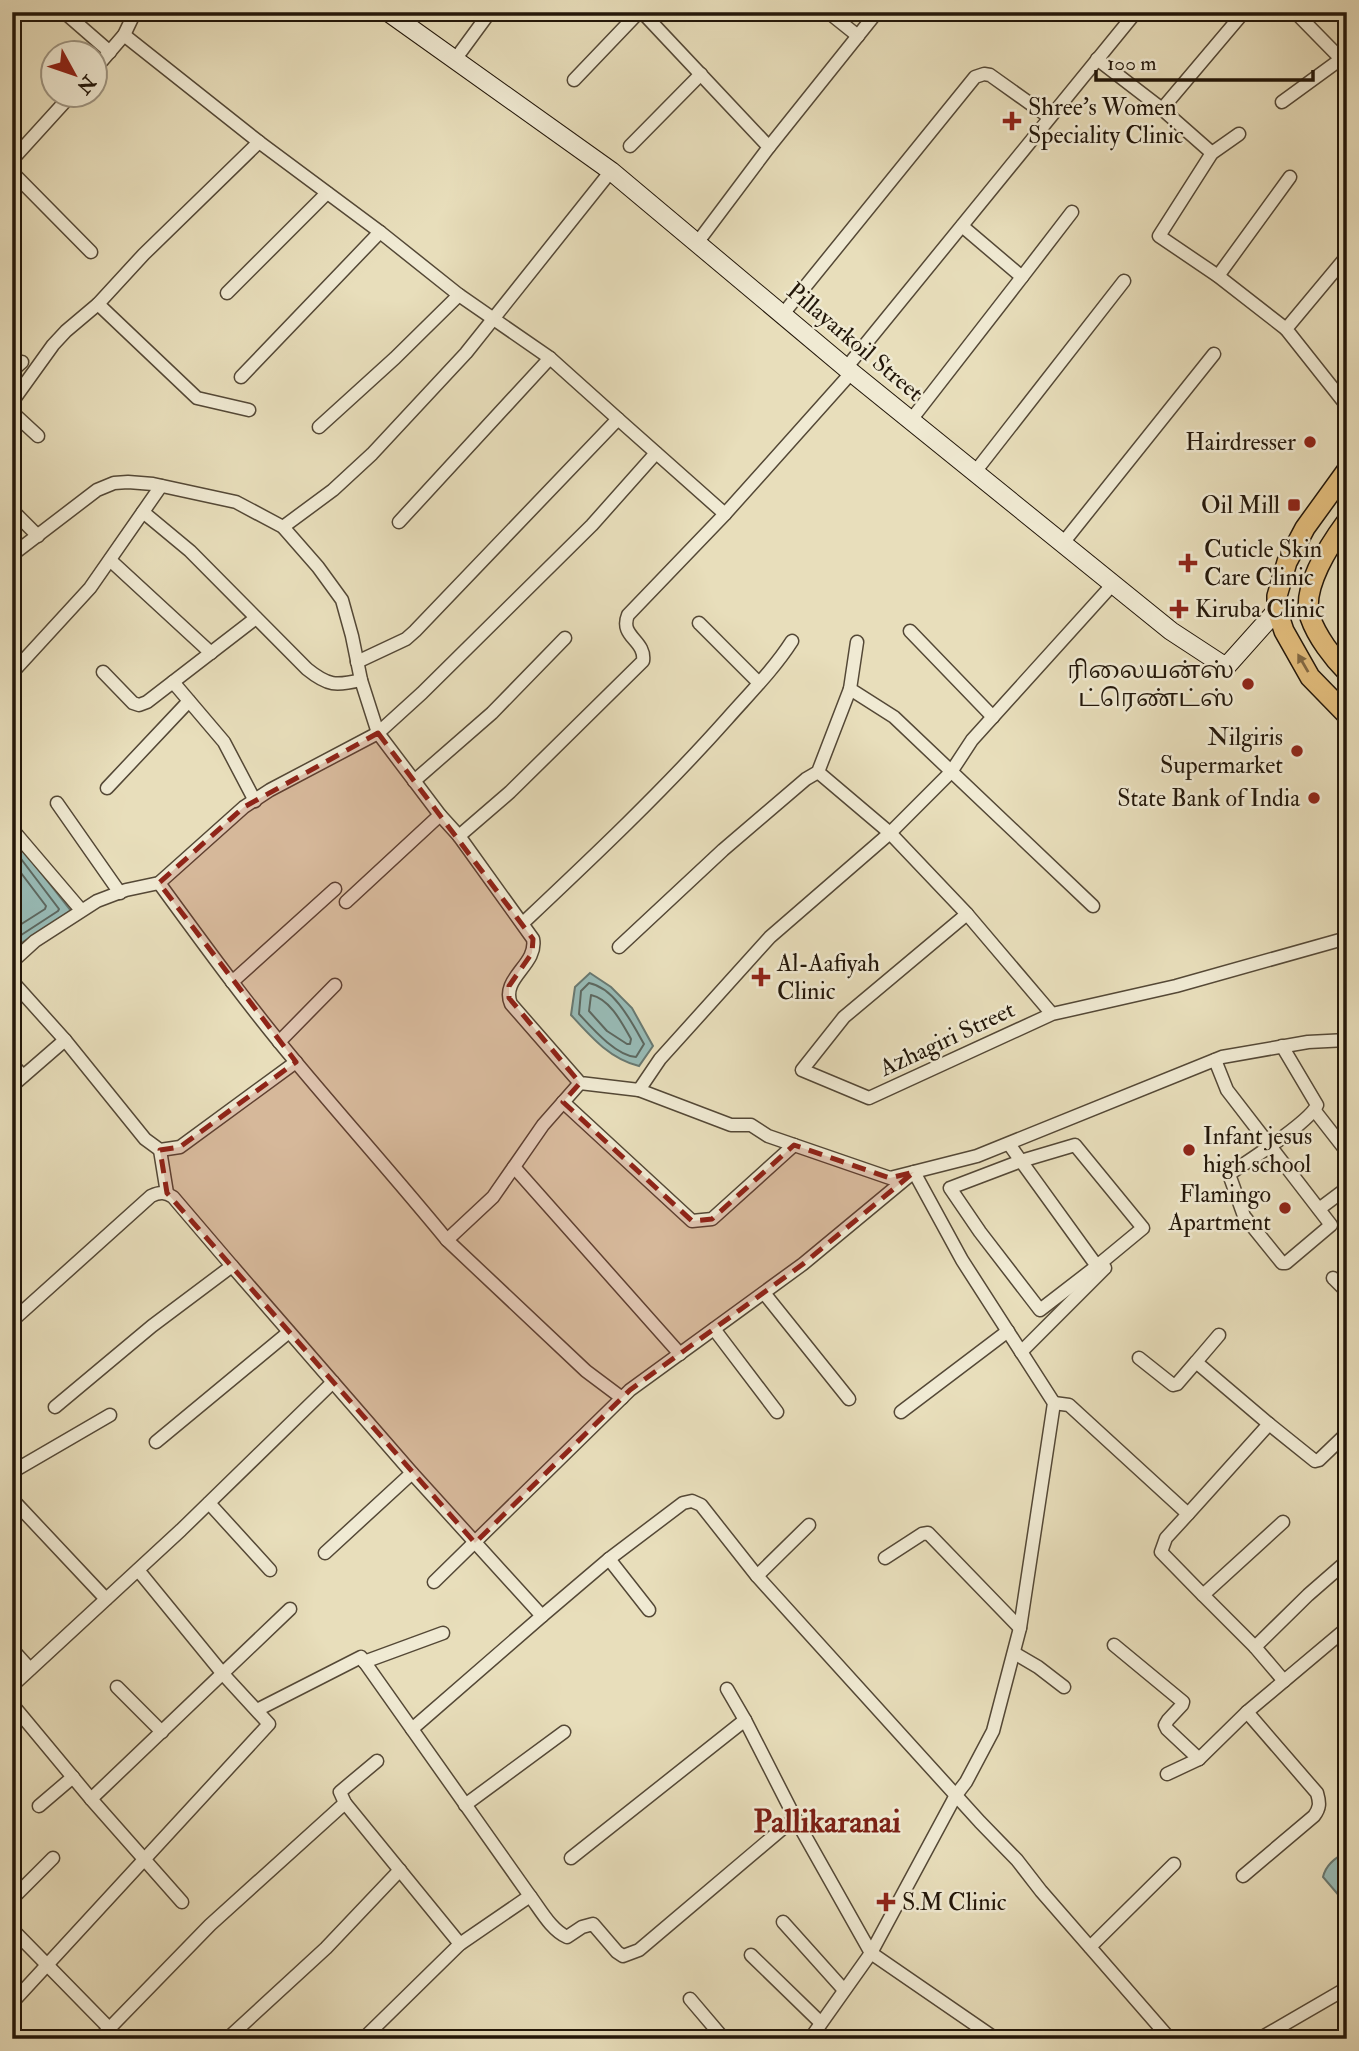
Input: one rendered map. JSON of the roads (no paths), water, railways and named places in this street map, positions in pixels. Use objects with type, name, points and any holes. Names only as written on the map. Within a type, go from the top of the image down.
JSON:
[{"type":"main road","points":[[1347,470],[1305,528],[1293,551],[1277,596],[1277,610],[1284,631],[1311,677],[1347,715]]},
{"type":"main road","points":[[1347,522],[1318,565],[1310,594],[1309,615],[1347,673]]},
{"type":"street","points":[[64,12],[110,52]]},
{"type":"street","points":[[108,54],[124,35],[135,12]]},
{"type":"street","name":"Pillayarkoil Street","points":[[388,12],[611,171],[849,370],[1171,631],[1226,667],[1277,610]]},
{"type":"street","points":[[574,80],[640,12],[769,147]]},
{"type":"street","points":[[828,12],[858,36]]},
{"type":"street","points":[[697,243],[769,147],[877,12]]},
{"type":"street","points":[[459,836],[510,792],[643,661],[642,649],[626,629],[628,615],[725,514],[849,370],[1049,117],[1136,12]]},
{"type":"street","points":[[1162,109],[1244,12]]},
{"type":"street","points":[[1282,102],[1344,62],[1295,12]]},
{"type":"street","points":[[454,61],[487,16]]},
{"type":"street","points":[[124,35],[459,295],[550,358],[725,514]]},
{"type":"street","points":[[1097,59],[1162,109],[1212,153]]},
{"type":"street","points":[[630,146],[701,74]]},
{"type":"street","points":[[783,314],[975,77],[980,74],[990,75],[1049,117]]},
{"type":"street","points":[[12,160],[59,108]]},
{"type":"street","points":[[1240,134],[1212,153],[1158,236],[1218,276],[1286,329],[1347,406]]},
{"type":"street","points":[[12,402],[65,331],[98,303],[144,254],[259,142]]},
{"type":"street","points":[[283,527],[333,490],[372,454],[466,353],[611,171]]},
{"type":"street","points":[[12,172],[91,251]]},
{"type":"street","points":[[1218,276],[1290,177]]},
{"type":"street","points":[[228,293],[327,193]]},
{"type":"street","points":[[911,420],[1072,212]]},
{"type":"street","points":[[962,226],[1022,277]]},
{"type":"street","points":[[241,377],[380,232]]},
{"type":"street","points":[[1286,329],[1347,256]]},
{"type":"street","points":[[975,472],[1124,281]]},
{"type":"street","points":[[319,427],[459,295]]},
{"type":"street","points":[[98,303],[197,398],[249,410]]},
{"type":"street","points":[[1063,543],[1214,354]]},
{"type":"street","points":[[400,522],[550,358]]},
{"type":"street","points":[[12,411],[38,436]]},
{"type":"street","points":[[358,662],[406,639],[415,631],[618,419]]},
{"type":"street","points":[[12,962],[35,941],[97,901],[159,884],[244,807],[270,790],[378,733],[583,534],[656,453]]},
{"type":"street","points":[[12,555],[97,490],[114,483],[161,486],[236,502],[283,527],[342,600],[361,680],[378,733],[459,836],[533,939],[532,953],[509,986],[509,999],[580,1083],[639,1090],[731,1125],[751,1125],[768,1136],[890,1178],[977,1156],[1222,1057],[1308,1042],[1347,1040]]},
{"type":"street","points":[[12,673],[90,589],[161,486]]},
{"type":"street","points":[[12,510],[37,536]]},
{"type":"street","points":[[143,512],[190,551],[307,669],[319,678],[339,685],[361,680]]},
{"type":"street","points":[[110,560],[211,653]]},
{"type":"street","points":[[639,1090],[660,1059],[770,937],[890,833],[951,772],[972,740],[1113,584]]},
{"type":"street","points":[[103,672],[132,703],[139,705],[147,702],[256,618]]},
{"type":"street","points":[[699,623],[759,683]]},
{"type":"street","points":[[909,631],[993,717]]},
{"type":"street","points":[[414,781],[492,713],[565,638]]},
{"type":"street","points":[[523,923],[629,823],[709,739],[782,657],[792,641]]},
{"type":"street","points":[[619,947],[723,850],[806,779],[818,772],[850,689],[857,642]]},
{"type":"street","points":[[173,682],[224,742],[255,801]]},
{"type":"street","points":[[850,689],[894,717],[1093,906]]},
{"type":"street","points":[[107,788],[189,701]]},
{"type":"street","points":[[818,772],[890,833],[967,914]]},
{"type":"street","points":[[57,803],[120,893]]},
{"type":"street","points":[[346,902],[440,815]]},
{"type":"street","points":[[12,829],[81,910]]},
{"type":"street","points":[[159,884],[279,1042],[447,1240],[586,1371],[622,1398]]},
{"type":"street","points":[[232,982],[335,889]]},
{"type":"street","name":"Azhagiri Street","points":[[1052,1014],[967,914],[844,1017],[802,1070],[869,1098],[1052,1014],[1176,986],[1347,938]]},
{"type":"street","points":[[12,981],[65,1040],[145,1139],[160,1150],[167,1194]]},
{"type":"street","points":[[279,1042],[335,985]]},
{"type":"street","points":[[12,1086],[65,1040]]},
{"type":"street","points":[[1215,1060],[1227,1090],[1270,1146],[1319,1209],[1331,1225],[1289,1262],[1282,1263],[1244,1216],[1230,1177],[1231,1173],[1270,1146],[1315,1111],[1317,1105],[1282,1046]]},
{"type":"street","points":[[160,1150],[180,1147],[296,1062]]},
{"type":"street","points":[[12,1064],[23,1076]]},
{"type":"street","points":[[447,1240],[493,1197],[543,1125],[580,1083]]},
{"type":"street","points":[[563,1102],[692,1221],[712,1219],[794,1145]]},
{"type":"street","points":[[1315,1111],[1347,1152]]},
{"type":"street","points":[[1009,1144],[1101,1267]]},
{"type":"street","points":[[950,1188],[1021,1161],[1075,1145],[1143,1228],[1101,1267],[1021,1352]]},
{"type":"street","points":[[937,1166],[980,1232],[1040,1310],[1101,1267]]},
{"type":"street","points":[[514,1167],[680,1354]]},
{"type":"street","points":[[434,1582],[622,1398],[803,1264],[914,1172]]},
{"type":"street","points":[[810,2039],[871,1953],[993,1731],[1020,1628],[1054,1403],[961,1260],[914,1172]]},
{"type":"street","points":[[1319,1209],[1347,1188]]},
{"type":"street","points":[[12,1321],[151,1196],[162,1192],[173,1197],[412,1473],[542,1616]]},
{"type":"street","points":[[55,1407],[152,1326],[232,1266]]},
{"type":"street","points":[[1333,1278],[1347,1292]]},
{"type":"street","points":[[764,1293],[849,1399]]},
{"type":"street","points":[[714,1329],[777,1412]]},
{"type":"street","points":[[901,1412],[1008,1331]]},
{"type":"street","points":[[156,1442],[289,1332]]},
{"type":"street","points":[[1139,1359],[1173,1385],[1177,1384],[1219,1335]]},
{"type":"street","points":[[1196,1362],[1315,1461],[1343,1437],[1347,1440]]},
{"type":"street","points":[[12,1686],[209,1503],[333,1382]]},
{"type":"street","points":[[1054,1403],[1069,1405],[1188,1514]]},
{"type":"street","points":[[12,1472],[110,1415]]},
{"type":"street","points":[[1269,1424],[1166,1538],[1161,1552],[1255,1647],[1284,1681]]},
{"type":"street","points":[[325,1553],[412,1473]]},
{"type":"street","points":[[12,1499],[106,1599]]},
{"type":"street","points":[[412,1729],[609,1559],[683,1503],[692,1501],[701,1505],[757,1576],[1017,1860],[1170,2039]]},
{"type":"street","points":[[209,1503],[270,1570]]},
{"type":"street","points":[[1203,1595],[1283,1522]]},
{"type":"street","points":[[757,1576],[810,1525]]},
{"type":"street","points":[[886,1558],[922,1534],[928,1533],[1020,1628]]},
{"type":"street","points":[[609,1559],[649,1609]]},
{"type":"street","points":[[1255,1647],[1347,1561]]},
{"type":"street","points":[[12,2003],[269,1724],[223,1675],[138,1570]]},
{"type":"street","points":[[91,1799],[290,1609]]},
{"type":"street","points":[[1167,1774],[1199,1759],[1247,1712],[1347,1628]]},
{"type":"street","points":[[364,1662],[443,1633]]},
{"type":"street","points":[[1114,1645],[1183,1702],[1165,1725],[1199,1759]]},
{"type":"street","points":[[12,1649],[30,1669]]},
{"type":"street","points":[[1014,1653],[1064,1686]]},
{"type":"street","points":[[257,1710],[360,1657],[530,1896],[562,1935],[571,1936],[582,1927],[593,1924],[623,1956],[632,1953],[795,1818]]},
{"type":"street","points":[[117,1687],[162,1732]]},
{"type":"street","points":[[727,1689],[871,1953],[996,2039]]},
{"type":"street","points":[[12,1704],[182,1902]]},
{"type":"street","points":[[1242,1876],[1314,1816],[1320,1802],[1317,1793],[1247,1712]]},
{"type":"street","points":[[571,1858],[745,1720]]},
{"type":"street","points":[[465,1805],[564,1732]]},
{"type":"street","points":[[377,1761],[340,1792],[345,1804],[460,1944]]},
{"type":"street","points":[[39,1806],[73,1777]]},
{"type":"street","points":[[99,2039],[113,2033],[210,1926],[345,1804]]},
{"type":"street","points":[[12,1899],[53,1858]]},
{"type":"street","points":[[1090,1947],[1174,1864]]},
{"type":"street","points":[[227,2039],[326,1948],[400,1870]]},
{"type":"street","points":[[363,2039],[460,1944],[530,1896]]},
{"type":"street","points":[[783,1922],[844,1990]]},
{"type":"street","points":[[12,1929],[113,2033]]},
{"type":"street","points":[[751,1955],[821,2023]]},
{"type":"street","points":[[1259,2039],[1274,2035],[1347,1988]]},
{"type":"street","points":[[690,1999],[724,2039]]},
{"type":"water","points":[[12,836],[71,911],[12,949]]},
{"type":"water","points":[[590,973],[611,987],[632,1008],[653,1046],[639,1066],[610,1053],[571,1015],[575,987]]},
{"type":"water","points":[[1347,1852],[1347,1905],[1323,1877],[1326,1868]]},
{"type":"place","name":"Shree's Women Speciality Clinic","points":[[1012,121]]},
{"type":"place","name":"Hairdresser","points":[[1310,442]]},
{"type":"place","name":"Oil Mill","points":[[1294,505]]},
{"type":"place","name":"Cuticle Skin Care Clinic","points":[[1188,563]]},
{"type":"place","name":"Kiruba Clinic","points":[[1179,609]]},
{"type":"place","name":"ரிலையன்ஸ் ட்ரெண்ட்ஸ்","points":[[1248,684]]},
{"type":"place","name":"Nilgiris Supermarket","points":[[1297,751]]},
{"type":"place","name":"State Bank of India","points":[[1314,798]]},
{"type":"place","name":"Al-Aafiyah Clinic","points":[[761,977]]},
{"type":"place","name":"Infant jesus high school","points":[[1189,1150]]},
{"type":"place","name":"Flamingo Apartment","points":[[1285,1208]]},
{"type":"place","name":"S.M Clinic","points":[[886,1902]]},
{"type":"district","name":"Pallikaranai","points":[[827,1822]]}]
